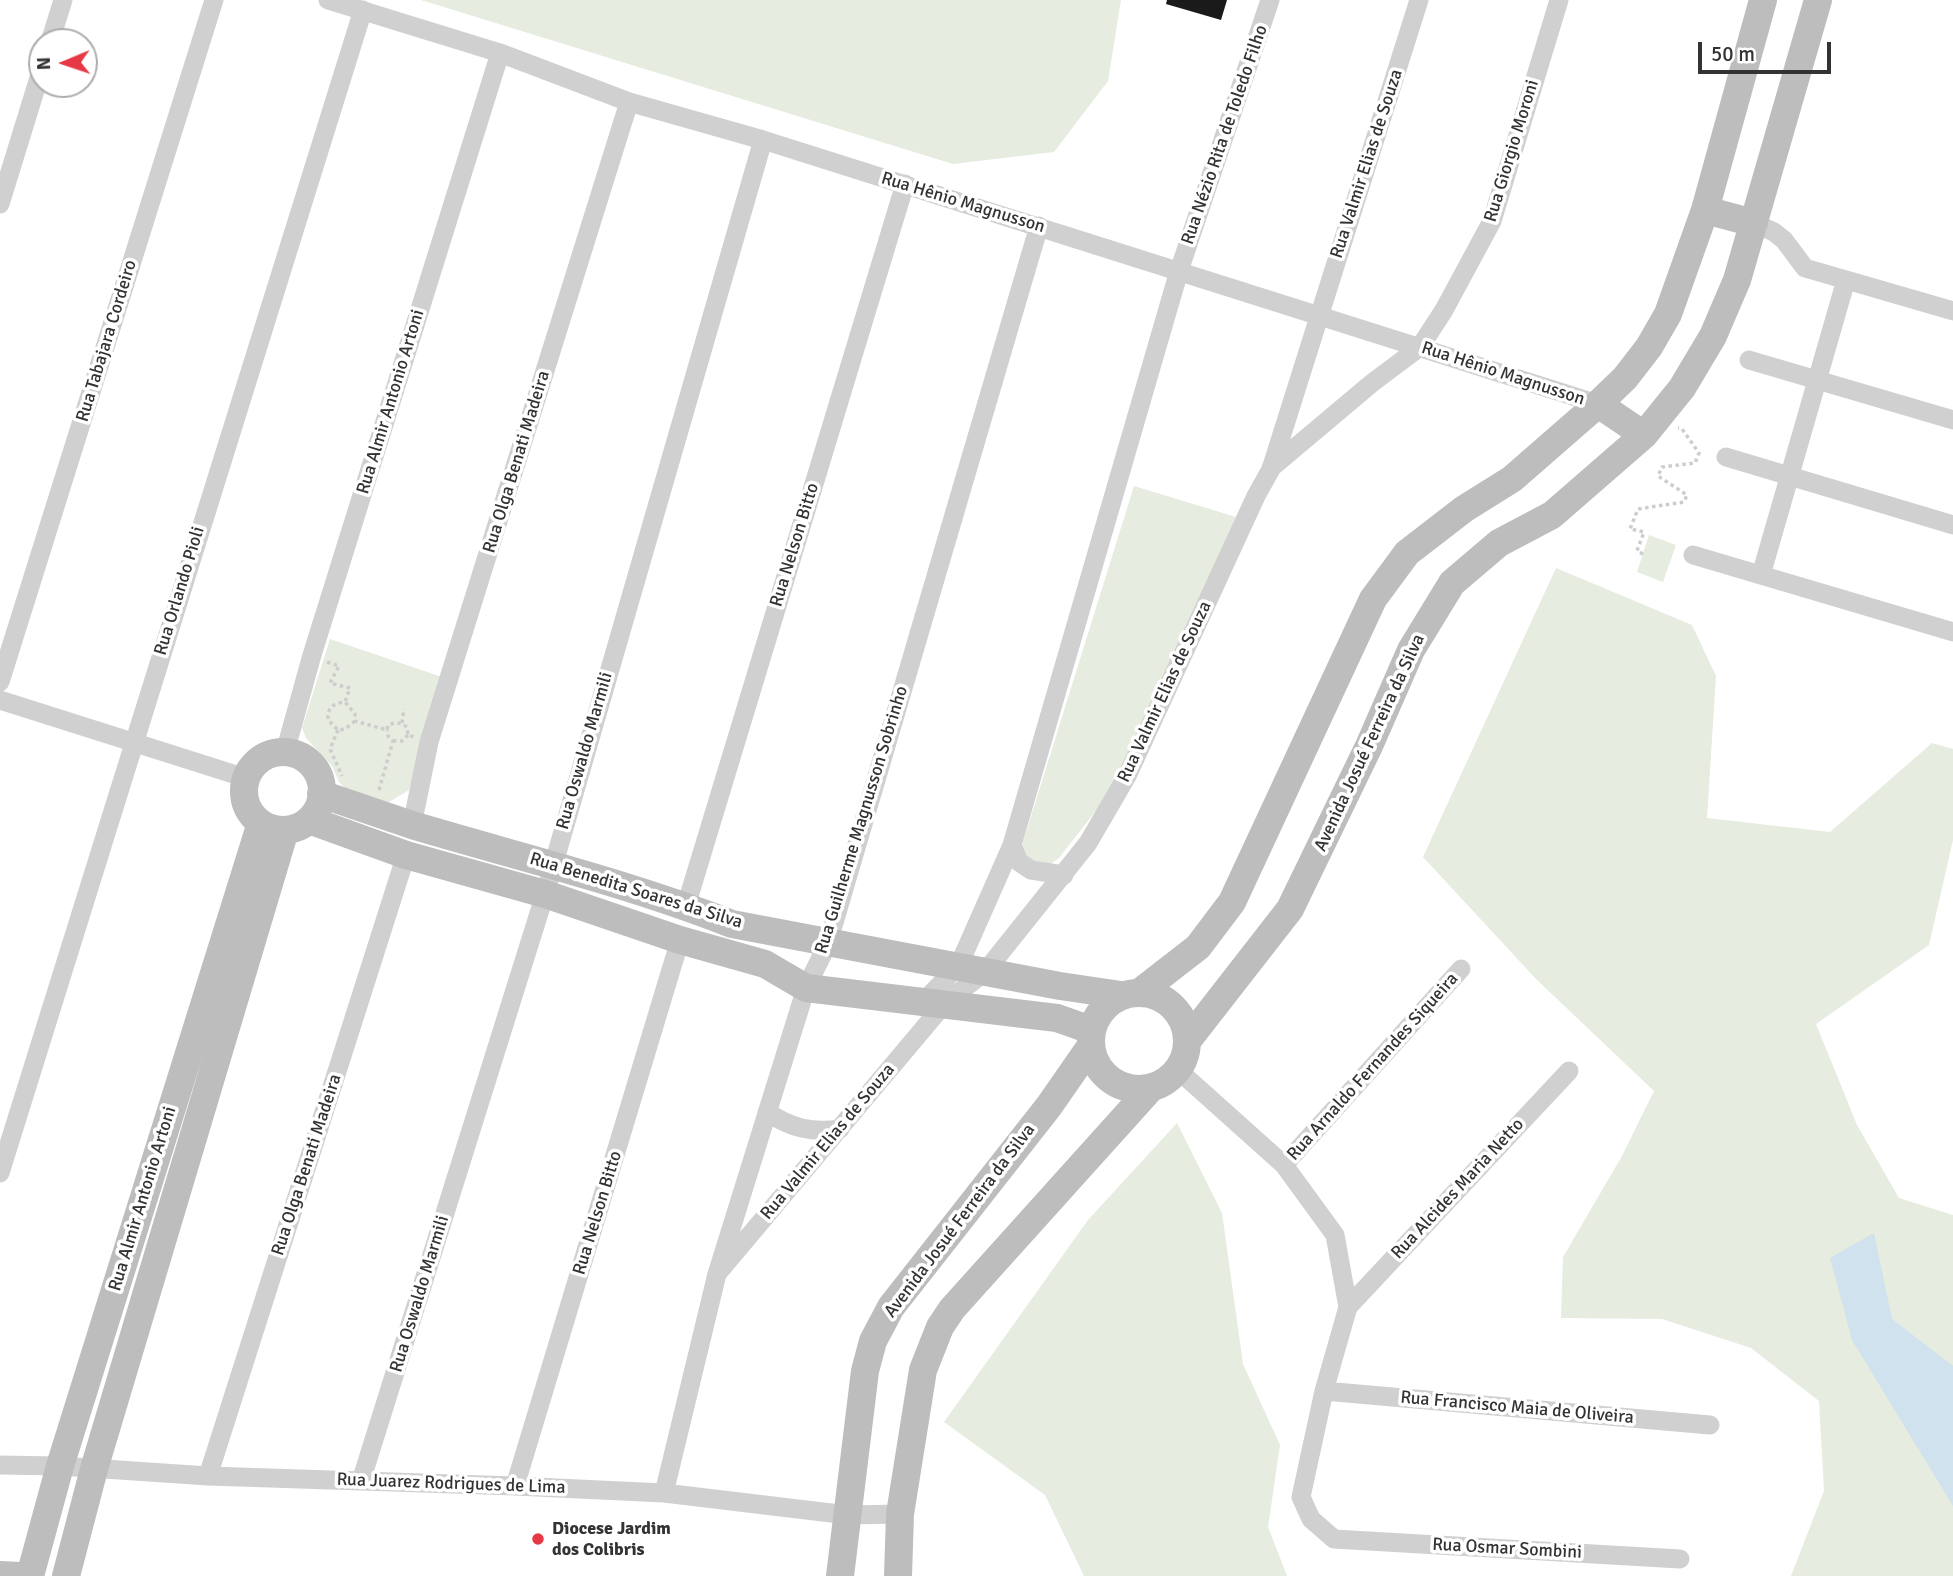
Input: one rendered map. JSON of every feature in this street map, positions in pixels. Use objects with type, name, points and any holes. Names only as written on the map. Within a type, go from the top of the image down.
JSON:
[{"type":"main road","points":[[1130,993],[1152,993],[1166,1000],[1185,1024],[1188,1040],[1185,1056],[1167,1081],[1151,1088],[1135,1090],[1119,1086],[1105,1076],[1095,1063],[1091,1038],[1097,1014],[1108,1003],[1130,993],[1198,947],[1232,902],[1373,599],[1407,553],[1464,509],[1511,479],[1598,404],[1633,368],[1648,347],[1668,314],[1705,210],[1763,0]]},
{"type":"main road","name":"Avenida Josué Ferreira da Silva","points":[[1188,1040],[1290,909],[1369,746],[1411,650],[1452,583],[1499,543],[1552,515],[1650,428],[1682,388],[1713,336],[1737,280],[1818,0]]},
{"type":"main road","points":[[1705,210],[1754,223]]},
{"type":"main road","points":[[1598,404],[1650,428]]},
{"type":"main road","points":[[285,752],[297,754],[309,761],[317,771],[321,794],[317,810],[285,824],[252,814],[246,803],[244,790],[246,778],[261,758],[285,752]]},
{"type":"main road","name":"Rua Benedita Soares da Silva","points":[[321,794],[412,825],[552,864],[686,906],[732,924],[1059,986],[1130,993]]},
{"type":"main road","name":"Rua Benedita Soares da Silva","points":[[285,824],[545,894],[680,940],[765,964],[806,988],[1057,1018],[1091,1038]]},
{"type":"main road","name":"Rua Almir Antonio Artoni","points":[[30,1576],[60,1466],[285,824]]},
{"type":"main road","name":"Rua Almir Antonio Artoni","points":[[66,1576],[94,1469],[285,824]]},
{"type":"main road","name":"Avenida Josué Ferreira da Silva","points":[[840,1576],[865,1371],[873,1341],[891,1307],[1049,1106],[1091,1038]]},
{"type":"main road","points":[[898,1576],[900,1514],[923,1370],[940,1327],[961,1298],[1151,1088]]},
{"type":"main road","points":[[0,1575],[20,1576]]},
{"type":"street","points":[[54,28],[63,0]]},
{"type":"street","name":"Rua Tabajara Cordeiro","points":[[0,682],[214,0]]},
{"type":"street","name":"Rua Hênio Magnusson","points":[[328,0],[500,53],[629,102],[905,184],[1598,404]]},
{"type":"street","name":"Rua Nézio Rita de Toledo Filho","points":[[972,969],[1012,845],[1179,271],[1270,0]]},
{"type":"street","name":"Rua Valmir Elias de Souza","points":[[717,1273],[840,1129],[935,1002],[972,969],[1064,875],[1088,843],[1127,776],[1256,496],[1271,469],[1419,0]]},
{"type":"street","name":"Rua Giorgio Moroni","points":[[1271,469],[1420,346],[1444,310],[1492,221],[1559,0]]},
{"type":"street","name":"Rua Orlando Pioli","points":[[0,1173],[363,10]]},
{"type":"street","name":"Rua Almir Antonio Artoni","points":[[285,752],[312,655],[500,53]]},
{"type":"street","points":[[0,204],[33,98]]},
{"type":"street","name":"Rua Olga Benati Madeira","points":[[412,825],[429,742],[629,102]]},
{"type":"street","name":"Rua Oswaldo Marmili","points":[[362,1481],[545,894],[763,140]]},
{"type":"street","name":"Rua Nelson Bitto","points":[[686,906],[905,184]]},
{"type":"street","points":[[1754,223],[1784,240],[1805,268],[1953,312]]},
{"type":"street","name":"Rua Guilherme Magnusson Sobrinho","points":[[664,1493],[717,1273],[806,988],[828,943],[1039,226]]},
{"type":"street","points":[[1761,576],[1846,280]]},
{"type":"street","points":[[1749,360],[1953,419]]},
{"type":"street","points":[[1726,457],[1953,525]]},
{"type":"street","points":[[1693,555],[1953,632]]},
{"type":"street","points":[[0,700],[246,778]]},
{"type":"street","points":[[1012,845],[1019,862],[1031,870],[1064,875]]},
{"type":"street","name":"Rua Olga Benati Madeira","points":[[208,1476],[406,855]]},
{"type":"street","name":"Rua Nelson Bitto","points":[[515,1486],[680,940]]},
{"type":"street","points":[[935,1002],[972,969]]},
{"type":"street","name":"Rua Arnaldo Fernandes Siqueira","points":[[1284,1165],[1461,969]]},
{"type":"street","points":[[1178,1069],[1284,1165],[1335,1235],[1348,1307],[1324,1391]]},
{"type":"street","name":"Rua Alcides Maria Netto","points":[[1348,1307],[1569,1071]]},
{"type":"street","points":[[767,1112],[785,1124],[804,1130],[820,1132],[840,1129]]},
{"type":"street","name":"Rua Francisco Maia de Oliveira","points":[[1324,1391],[1710,1425]]},
{"type":"street","name":"Rua Osmar Sombini","points":[[1324,1391],[1301,1497],[1311,1518],[1334,1539],[1680,1559]]},
{"type":"street","name":"Rua Juarez Rodrigues de Lima","points":[[0,1465],[60,1466],[208,1476],[664,1493],[848,1515],[900,1514]]},
{"type":"path","points":[[1643,554],[1637,551],[1644,532],[1630,529],[1638,509],[1684,502],[1687,495],[1658,475],[1662,467],[1695,463],[1699,453],[1682,429],[1650,428]]},
{"type":"path","points":[[312,655],[339,666],[330,683],[350,688],[345,702]]},
{"type":"path","points":[[345,702],[355,714],[355,721]]},
{"type":"path","points":[[338,730],[328,720],[327,714],[330,707],[345,702]]},
{"type":"path","points":[[402,723],[404,709]]},
{"type":"path","points":[[338,730],[345,729],[355,721]]},
{"type":"path","points":[[355,721],[387,730]]},
{"type":"path","points":[[402,723],[407,727],[408,735],[402,741],[393,741],[388,736],[388,725],[402,723]]},
{"type":"path","points":[[338,730],[330,749],[341,775],[348,784]]},
{"type":"path","points":[[408,735],[429,742]]},
{"type":"path","points":[[378,797],[393,741]]},
{"type":"shaded area","points":[[421,0],[1121,0],[1108,81],[1054,152],[953,164]]},
{"type":"shaded area","points":[[1134,486],[1236,517],[1116,785],[1059,858],[1048,866],[1028,861],[1022,848],[1023,842]]},
{"type":"shaded area","points":[[1649,535],[1676,545],[1663,582],[1637,572]]},
{"type":"shaded area","points":[[1556,568],[1692,625],[1716,676],[1707,818],[1830,832],[1932,743],[1953,749],[1953,840],[1929,945],[1816,1024],[1857,1125],[1899,1198],[1953,1215],[1953,1576],[1791,1576],[1824,1491],[1819,1401],[1751,1348],[1662,1319],[1561,1318],[1563,1257],[1622,1156],[1654,1091],[1536,979],[1423,857]]},
{"type":"shaded area","points":[[330,639],[442,677],[409,790],[389,802],[374,801],[348,791],[339,782],[332,766],[306,738],[302,728]]},
{"type":"shaded area","points":[[1177,1123],[1222,1213],[1243,1364],[1280,1445],[1268,1527],[1287,1576],[1084,1576],[1045,1495],[944,1422],[1088,1220]]},
{"type":"water","points":[[1874,1233],[1892,1319],[1953,1366],[1953,1506],[1852,1340],[1830,1258]]},
{"type":"building","points":[[1167,0],[1227,0],[1221,20],[1166,4]]},
{"type":"place","name":"Diocese Jardim dos Colibris","points":[[538,1539]]}]
